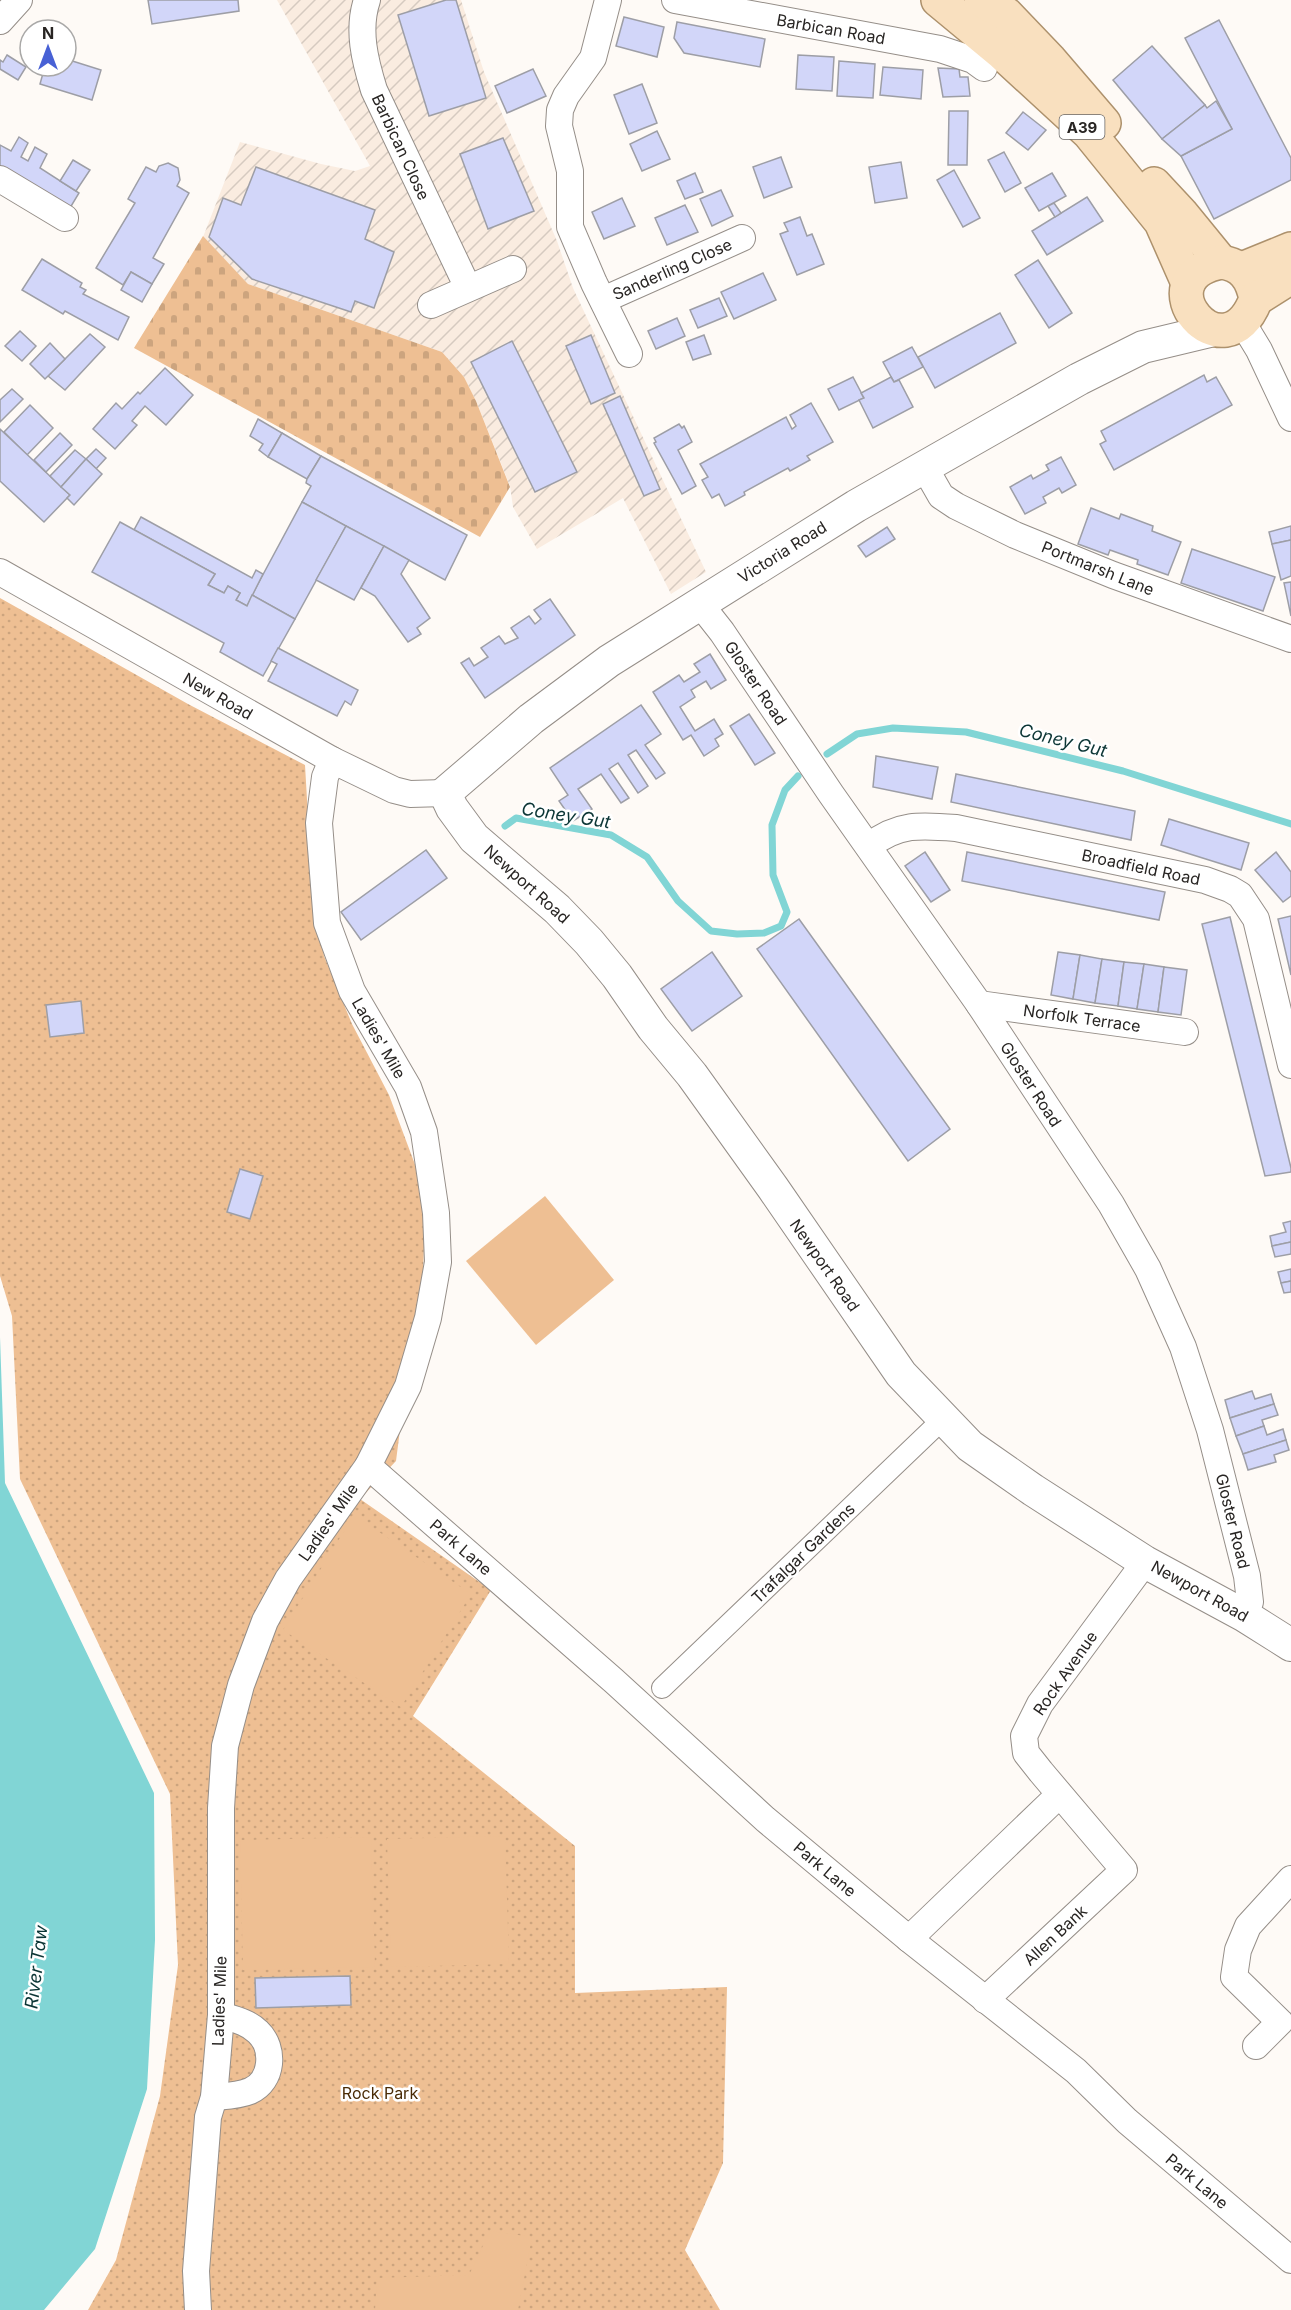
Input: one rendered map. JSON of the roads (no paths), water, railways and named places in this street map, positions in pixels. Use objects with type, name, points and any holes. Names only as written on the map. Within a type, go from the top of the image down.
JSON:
[{"type":"main road","name":"A39","points":[[938,0],[1002,53],[1089,133],[1161,222],[1197,321],[1237,317],[1251,279],[1231,266],[1151,180],[1070,83],[999,5]]},
{"type":"main road","points":[[1188,293],[1194,273],[1205,265],[1231,266],[1291,249]]},
{"type":"main road","points":[[1237,317],[1291,277]]},
{"type":"street","points":[[0,21],[19,0]]},
{"type":"street","name":"Barbican Close","points":[[368,0],[362,42],[374,90],[468,288]]},
{"type":"street","name":"Sanderling Close","points":[[608,0],[605,20],[593,58],[566,96],[559,118],[560,138],[570,171],[570,228],[629,354]]},
{"type":"street","name":"Barbican Road","points":[[675,0],[940,49],[973,60],[984,68]]},
{"type":"street","points":[[0,179],[65,218]]},
{"type":"street","name":"Sanderling Close","points":[[603,300],[742,238]]},
{"type":"street","points":[[431,305],[513,269]]},
{"type":"street","name":"Victoria Road","points":[[1143,347],[1188,293]]},
{"type":"street","points":[[1237,317],[1259,351],[1291,418]]},
{"type":"street","name":"Victoria Road","points":[[445,794],[531,720],[609,661],[825,525],[1079,379],[1143,347],[1237,317]]},
{"type":"street","name":"Portmarsh Lane","points":[[925,468],[941,496],[956,506],[1015,535],[1113,575],[1291,639]]},
{"type":"street","name":"New Road","points":[[0,572],[332,760],[394,790],[410,794],[445,794]]},
{"type":"street","name":"Gloster Road","points":[[700,604],[722,632],[979,1004],[1110,1204],[1148,1269],[1173,1323],[1210,1430],[1242,1554],[1250,1602],[1245,1616]]},
{"type":"street","name":"Ladies' Mile","points":[[198,2310],[196,2271],[208,2117],[214,2097],[221,2014],[221,1808],[225,1746],[241,1685],[266,1621],[288,1578],[368,1466],[408,1386],[428,1318],[438,1262],[436,1213],[424,1132],[408,1087],[352,991],[327,923],[319,823],[325,777],[332,760]]},
{"type":"street","name":"Newport Road","points":[[445,794],[452,808],[474,838],[557,909],[589,942],[617,976],[653,1028],[692,1076],[773,1188],[901,1374],[970,1446],[1033,1490],[1145,1562],[1245,1616],[1291,1644]]},
{"type":"street","name":"Broadfield Road","points":[[869,846],[900,828],[921,825],[956,828],[1205,880],[1230,889],[1240,895],[1256,920],[1291,1065]]},
{"type":"street","name":"Norfolk Terrace","points":[[979,1004],[1185,1032]]},
{"type":"street","name":"Trafalgar Gardens","points":[[662,1689],[944,1418]]},
{"type":"street","name":"Park Lane","points":[[368,1466],[614,1681],[765,1819],[909,1940],[1076,2071],[1127,2121],[1291,2260]]},
{"type":"street","name":"Rock Avenue","points":[[1124,1870],[1026,1753],[1024,1736],[1040,1704],[1145,1562]]},
{"type":"street","points":[[909,1940],[1059,1795]]},
{"type":"street","name":"Allen Bank","points":[[985,2000],[1124,1870]]},
{"type":"street","points":[[1256,2046],[1280,2022],[1234,1977],[1238,1950],[1248,1926],[1291,1879]]},
{"type":"street","points":[[214,2097],[237,2095],[253,2090],[262,2081],[270,2057],[268,2046],[259,2032],[245,2023],[221,2014]]},
{"type":"water","name":"River Taw","points":[[0,1337],[5,1483],[154,1793],[155,1940],[147,2089],[95,2249],[44,2310],[0,2310]]},
{"type":"waterway","name":"Coney Gut","points":[[827,754],[857,734],[893,728],[966,732],[1123,771],[1291,824]]},
{"type":"waterway","name":"Coney Gut","points":[[505,826],[516,818],[611,835],[647,857],[678,901],[711,931],[737,934],[764,933],[781,926],[787,912],[773,875],[772,825],[785,790],[798,776]]},
{"type":"park label","name":"Rock Park","points":[[380,2093]]}]
